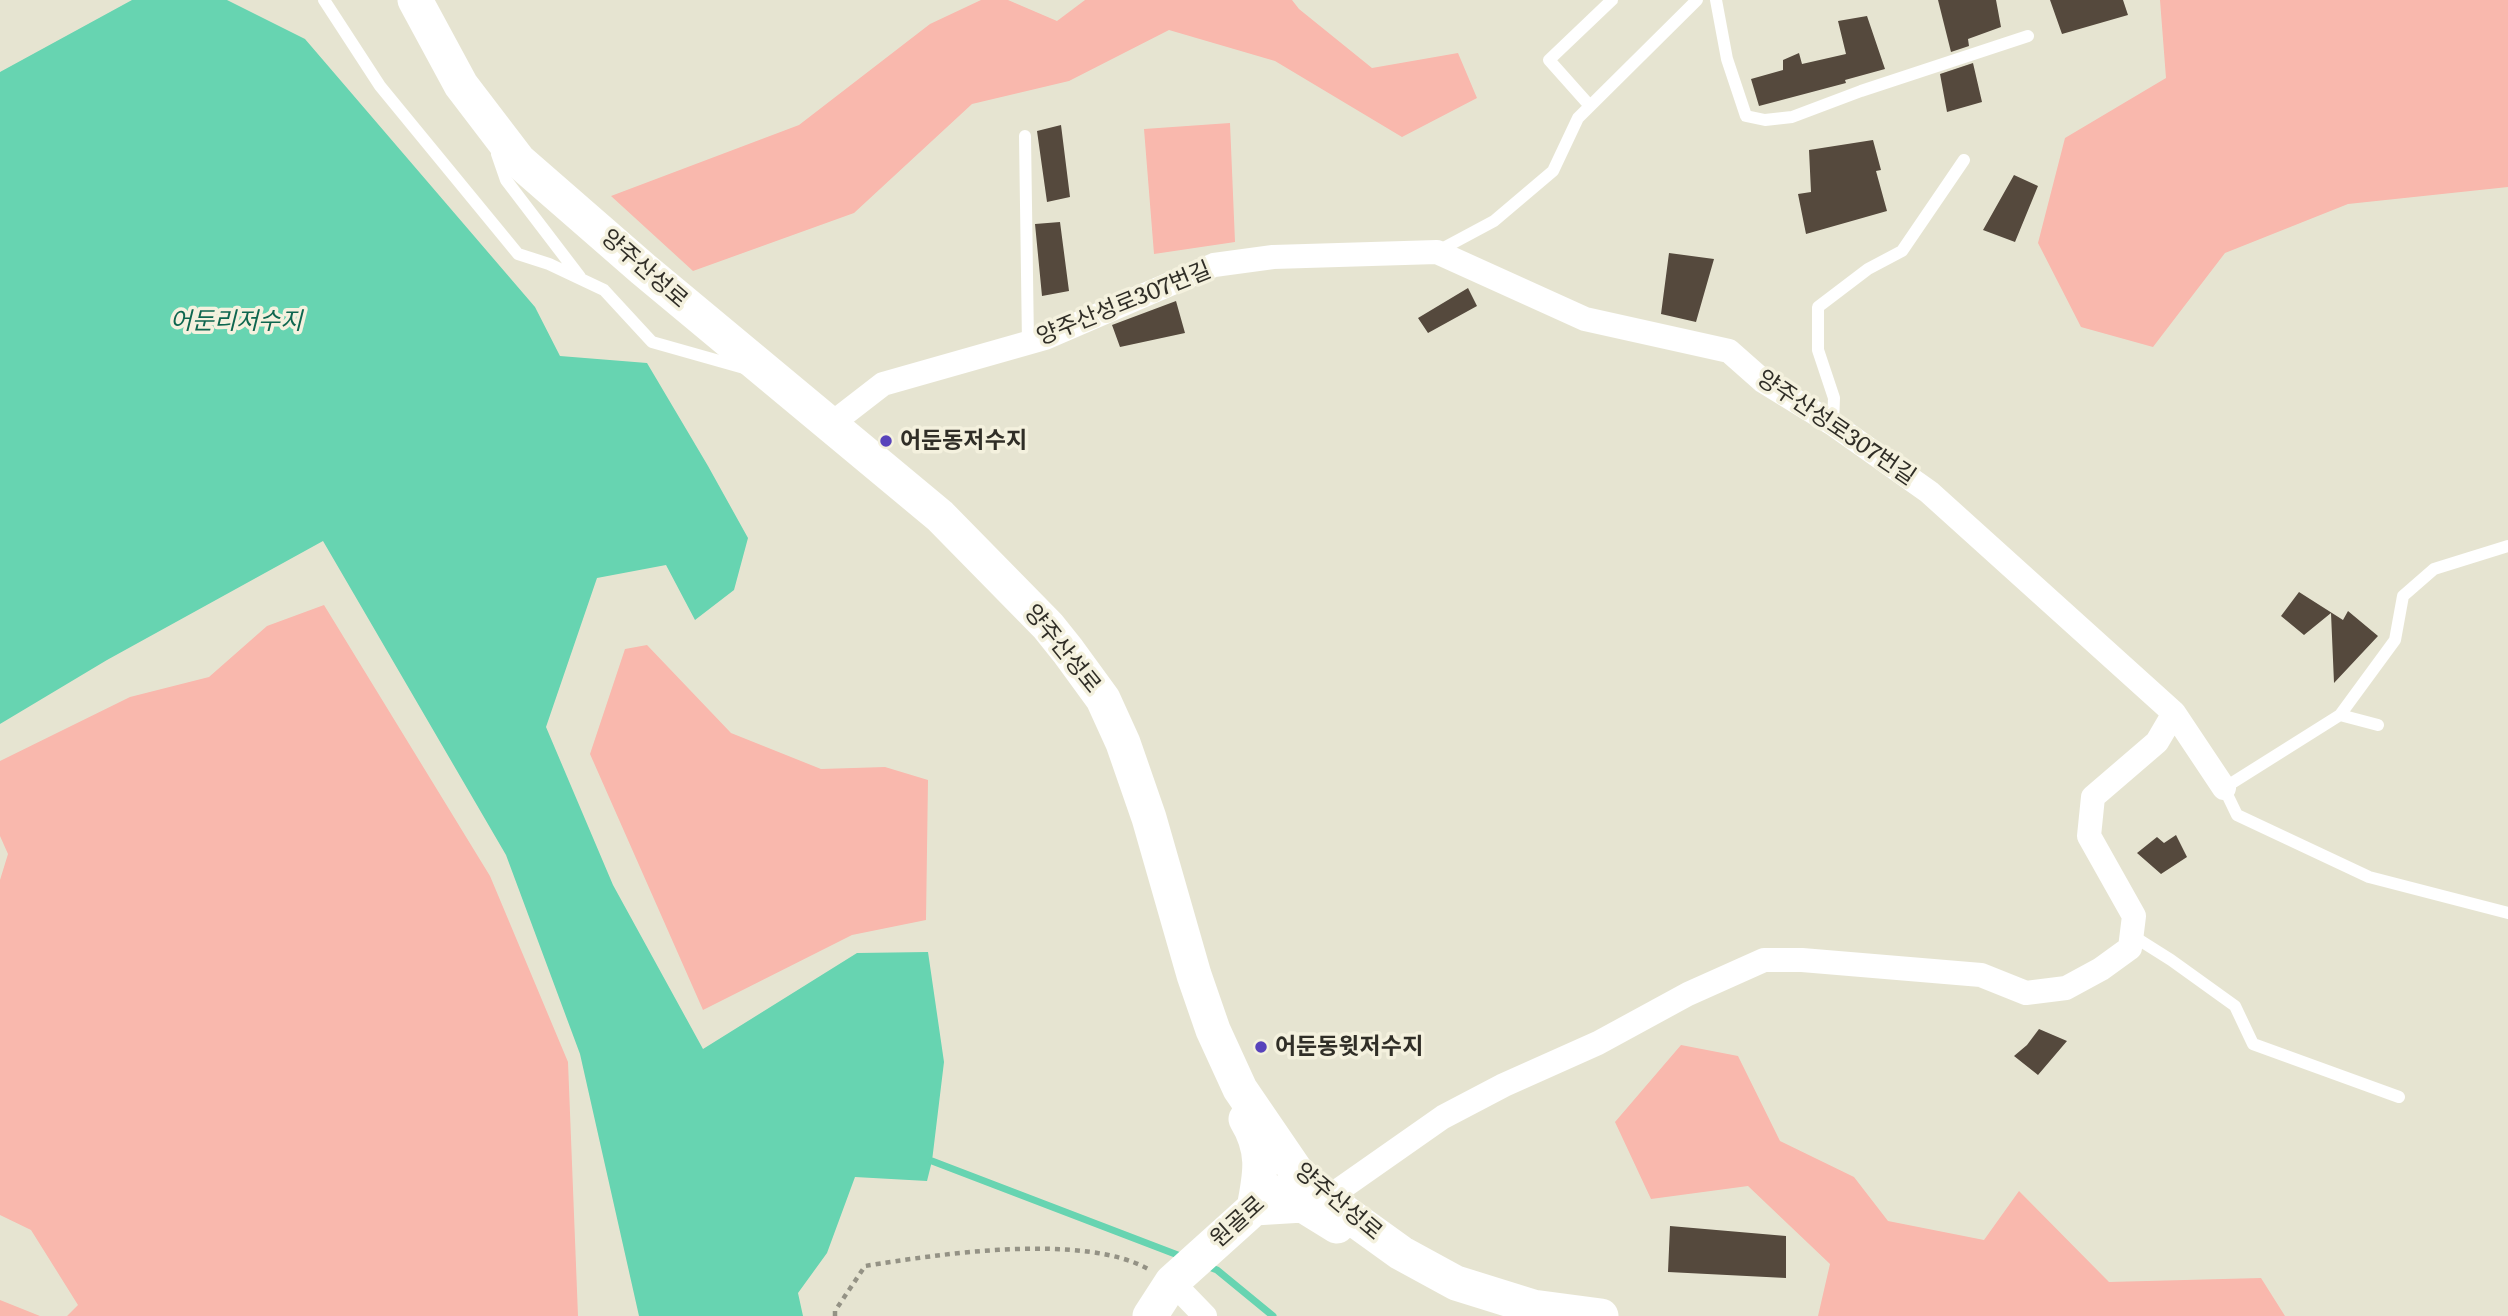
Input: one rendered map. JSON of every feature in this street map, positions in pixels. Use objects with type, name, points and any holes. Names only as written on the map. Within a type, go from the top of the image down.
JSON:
[{"type":"street","name":"양주산성로","points":[[415,0],[461,85],[519,161],[940,516],[1048,626],[1103,699],[1115,721],[1142,794],[1201,998],[1240,1089],[1296,1171],[1326,1199],[1401,1253],[1456,1283],[1533,1312],[1601,1316]]},
{"type":"street","name":"양주산성로307번길","points":[[830,425],[883,384],[1045,338],[1214,265],[1273,257],[1437,252],[1585,319],[1729,351],[1763,381],[1833,424],[1929,492],[2174,713],[2224,788]]},
{"type":"street","points":[[1326,1199],[1443,1117],[1504,1085],[1598,1043],[1688,994],[1764,960],[1802,960],[1981,975],[2026,993],[2066,988],[2101,969],[2130,948],[2134,916],[2089,835],[2093,797],[2157,742],[2174,713]]},
{"type":"street","points":[[1224,1053],[1220,1074],[1255,1135],[1260,1157],[1262,1172],[1254,1208],[1303,1205],[1381,1251],[1401,1253]]},
{"type":"street","name":"원골로","points":[[1150,1316],[1177,1278],[1296,1171]]},
{"type":"street","points":[[1177,1278],[1205,1316]]},
{"type":"lane","points":[[324,0],[380,86],[518,254],[549,264],[604,290],[652,342],[771,376]]},
{"type":"lane","points":[[1590,106],[1549,61],[1612,0]]},
{"type":"lane","name":"양주산성로307번길","points":[[1437,252],[1494,221],[1553,171],[1578,118],[1697,0]]},
{"type":"lane","points":[[1716,0],[1727,60],[1746,116],[1765,120],[1792,117],[1861,91],[2028,36]]},
{"type":"lane","points":[[484,116],[506,180],[582,280]]},
{"type":"lane","points":[[1025,136],[1028,343]]},
{"type":"lane","points":[[1833,424],[1834,398],[1818,350],[1818,307],[1868,270],[1902,251],[1964,160]]},
{"type":"lane","points":[[2508,545],[2434,569],[2403,596],[2395,640],[2340,715],[2224,788],[2237,815],[2369,877],[2508,913]]},
{"type":"lane","points":[[2340,715],[2378,725]]},
{"type":"lane","points":[[2133,936],[2235,1006],[2253,1044],[2399,1097]]},
{"type":"path","points":[[835,1316],[835,1311],[866,1266],[981,1251],[1074,1249],[1133,1260],[1177,1278]]},
{"type":"shaded area","points":[[981,0],[1008,0],[1057,21],[1085,0],[1292,0],[1299,9],[1372,68],[1458,53],[1477,98],[1402,137],[1275,61],[1169,30],[1069,81],[972,104],[854,213],[693,271],[611,196],[799,125],[930,24]]},
{"type":"shaded area","points":[[2160,0],[2508,0],[2508,187],[2348,204],[2225,253],[2153,347],[2081,327],[2038,243],[2065,138],[2166,78]]},
{"type":"shaded area","points":[[1230,123],[1235,242],[1154,254],[1144,129]]},
{"type":"shaded area","points":[[324,605],[490,876],[568,1062],[578,1316],[67,1316],[78,1305],[31,1230],[0,1215],[0,880],[8,854],[0,836],[0,761],[130,697],[209,677],[267,626]]},
{"type":"shaded area","points":[[647,645],[731,733],[821,769],[885,767],[928,780],[926,920],[852,935],[703,1010],[590,754],[625,649]]},
{"type":"shaded area","points":[[1681,1045],[1738,1056],[1780,1141],[1854,1177],[1888,1221],[1984,1240],[2019,1191],[2109,1282],[2261,1278],[2285,1316],[1818,1316],[1830,1264],[1748,1186],[1651,1199],[1615,1122]]},
{"type":"shaded area","points":[[0,1300],[40,1316],[0,1316]]},
{"type":"water","name":"어둔리저수지","points":[[132,0],[227,0],[305,39],[535,307],[560,356],[647,363],[748,538],[734,590],[695,620],[666,565],[597,578],[546,727],[613,885],[703,1049],[857,953],[928,952],[944,1062],[932,1161],[927,1181],[855,1177],[827,1253],[798,1293],[803,1316],[639,1316],[580,1054],[506,855],[323,541],[107,660],[0,724],[0,72]]},
{"type":"building","points":[[1938,0],[1996,0],[2001,27],[1968,39],[1969,46],[1951,52]]},
{"type":"building","points":[[2050,0],[2123,0],[2128,15],[2062,34]]},
{"type":"building","points":[[1867,16],[1885,69],[1845,80],[1846,83],[1759,106],[1751,79],[1783,70],[1783,60],[1799,53],[1802,64],[1846,54],[1838,21]]},
{"type":"building","points":[[1973,63],[1982,102],[1947,112],[1940,74]]},
{"type":"building","points":[[1061,125],[1070,197],[1047,202],[1037,131]]},
{"type":"building","points":[[1873,140],[1881,170],[1876,171],[1887,211],[1806,234],[1798,194],[1811,192],[1809,150]]},
{"type":"building","points":[[2014,175],[2038,186],[2015,242],[1983,230]]},
{"type":"building","points":[[1060,222],[1069,291],[1042,296],[1035,224]]},
{"type":"building","points":[[1669,253],[1714,259],[1696,322],[1661,314]]},
{"type":"building","points":[[1468,288],[1477,306],[1428,333],[1418,318]]},
{"type":"building","points":[[1176,301],[1185,333],[1120,347],[1112,325]]},
{"type":"building","points":[[2299,592],[2343,620],[2348,611],[2378,636],[2334,683],[2331,613],[2304,635],[2281,616]]},
{"type":"building","points":[[2176,835],[2187,857],[2161,874],[2137,853],[2157,837],[2164,843]]},
{"type":"building","points":[[2039,1029],[2067,1041],[2038,1075],[2014,1056]]},
{"type":"building","points":[[1670,1226],[1786,1236],[1786,1278],[1668,1272]]},
{"type":"waterway","points":[[932,1161],[1183,1257]]},
{"type":"waterway","points":[[1204,1265],[1217,1270],[1273,1316]]},
{"type":"place","name":"어둔동저수지","points":[[886,441]]},
{"type":"place","name":"어둔동윗저수지","points":[[1261,1047]]}]
